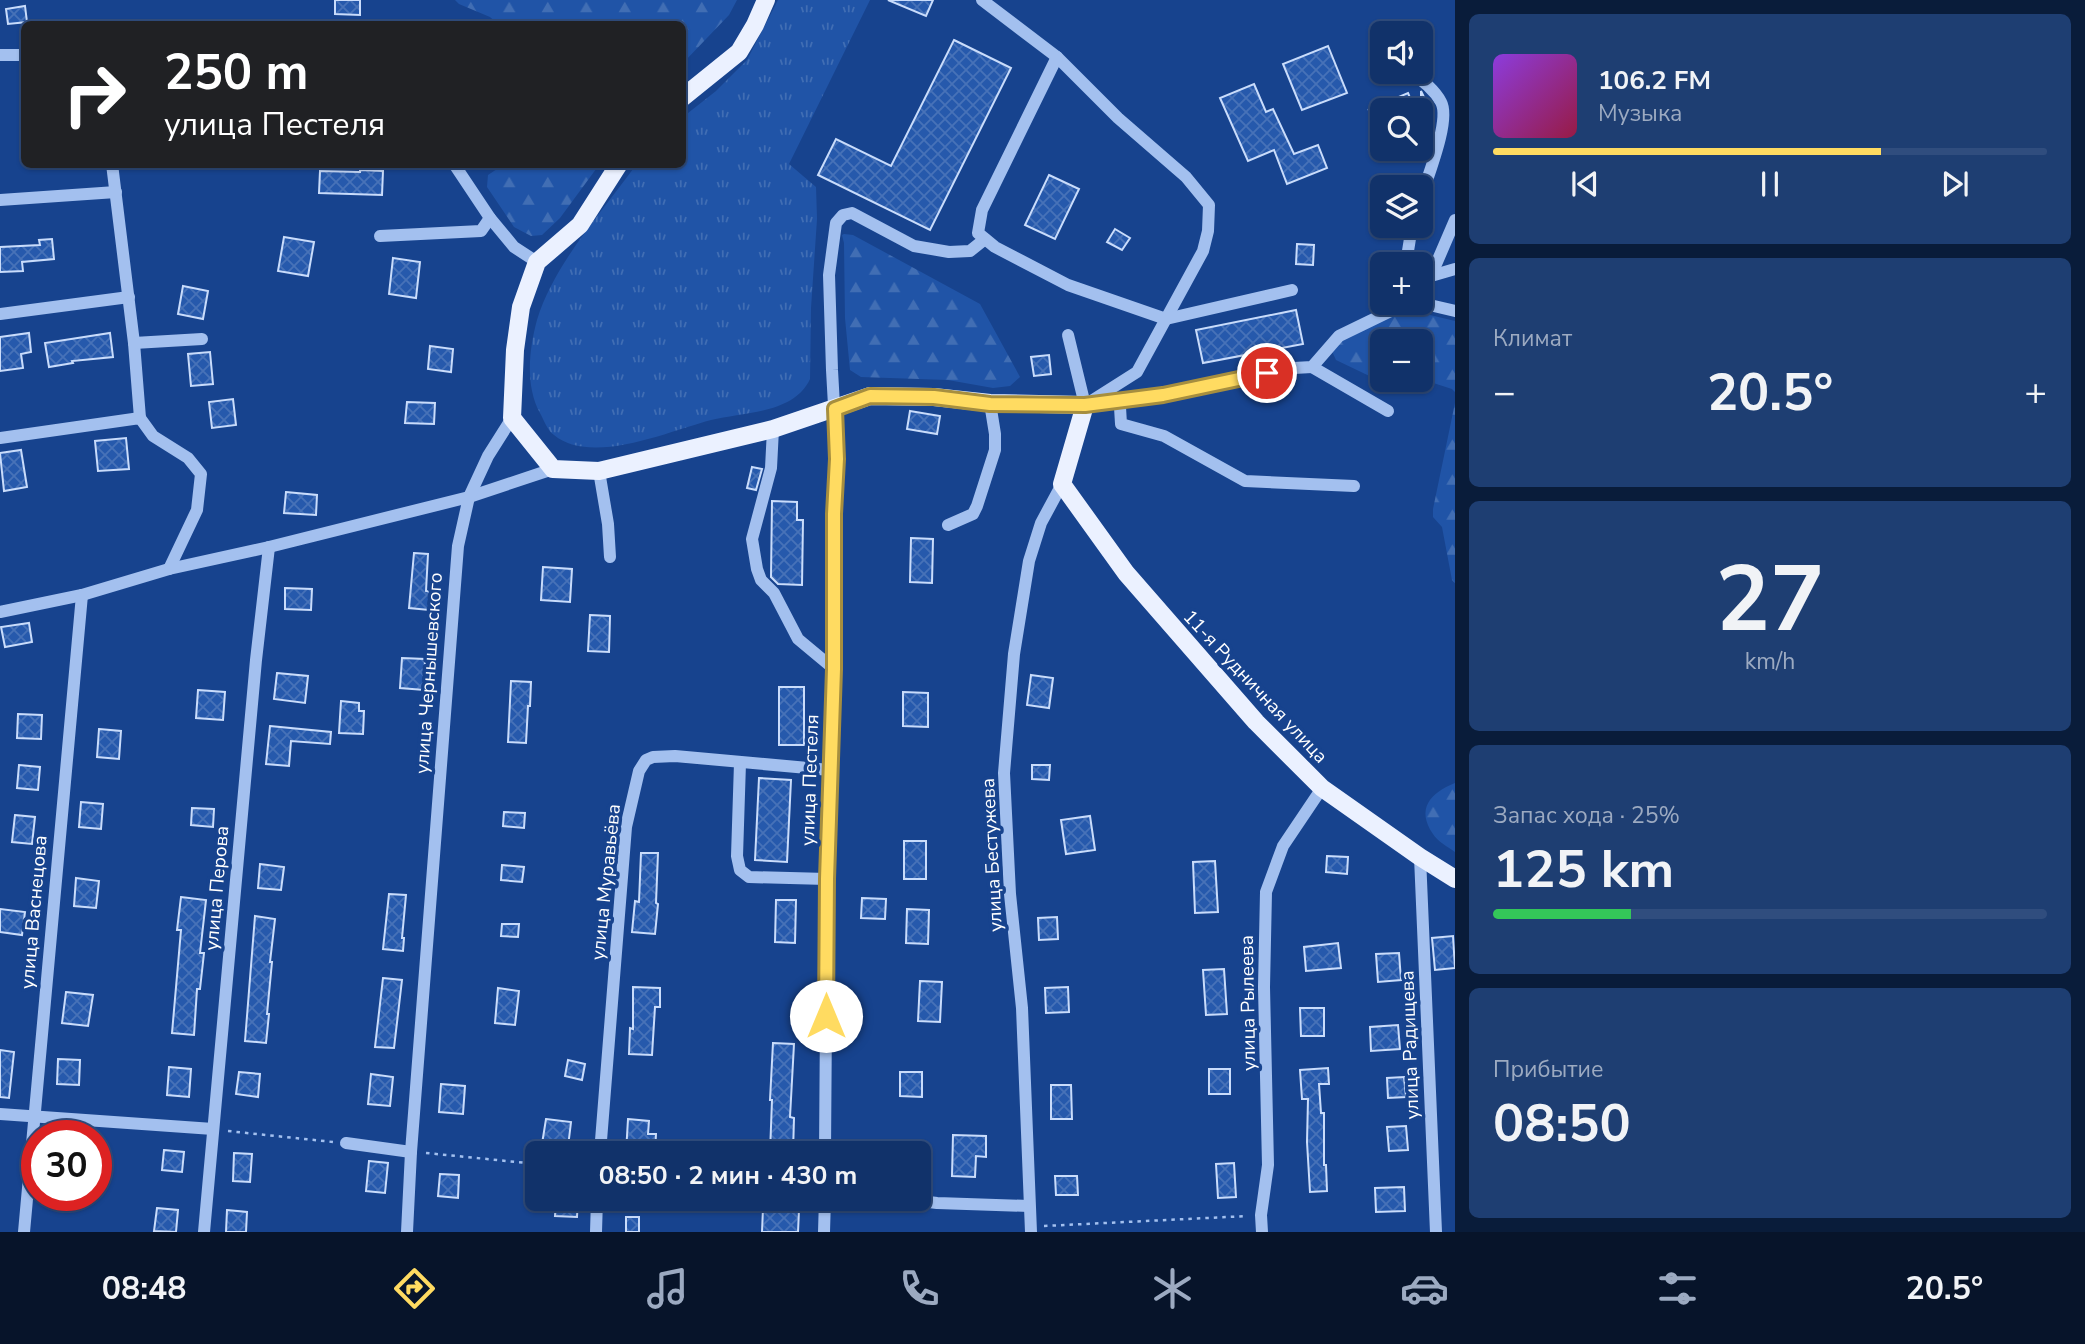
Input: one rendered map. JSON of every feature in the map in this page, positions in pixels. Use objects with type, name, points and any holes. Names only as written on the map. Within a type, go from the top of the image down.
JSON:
[{"type":"main road","points":[[686,95],[740,52],[766,0]]},
{"type":"main road","points":[[537,262],[580,225],[616,168]]},
{"type":"main road","name":"улица Чернышевского","points":[[512,418],[515,351],[521,307],[537,262]]},
{"type":"main road","points":[[512,418],[553,469],[599,471],[773,429],[870,396],[934,397],[990,404],[1085,405],[1062,484]]},
{"type":"main road","name":"11-я Рудничная улица","points":[[1062,484],[1126,573],[1256,722],[1322,788],[1420,858],[1455,879]]},
{"type":"street","points":[[982,0],[1057,57],[1118,118],[1186,177],[1209,205],[1208,231],[1203,251],[1137,372],[1085,405]]},
{"type":"street","points":[[0,55],[21,55]]},
{"type":"street","points":[[1057,57],[982,210],[978,233],[995,247],[1068,285],[1166,319],[1292,290]]},
{"type":"street","points":[[1427,84],[1443,103],[1444,126],[1428,175]]},
{"type":"street","points":[[113,168],[129,297],[140,418],[153,436],[187,458],[201,474],[197,510],[169,569]]},
{"type":"street","points":[[457,168],[514,247],[537,262]]},
{"type":"street","points":[[0,200],[116,192]]},
{"type":"street","name":"улица Пестеля","points":[[825,1141],[827,879],[837,459],[830,275],[836,223],[843,215],[852,213],[914,246],[949,252],[970,251],[985,239]]},
{"type":"street","points":[[380,236],[481,231],[491,218]]},
{"type":"street","points":[[1433,266],[1455,220]]},
{"type":"street","points":[[1433,278],[1455,269]]},
{"type":"street","points":[[0,314],[129,297]]},
{"type":"street","points":[[1433,306],[1455,311]]},
{"type":"street","points":[[1312,367],[1339,335],[1382,315]]},
{"type":"street","points":[[1068,335],[1085,405]]},
{"type":"street","points":[[134,343],[202,339]]},
{"type":"street","points":[[1085,405],[1163,395],[1294,368],[1312,367],[1388,411]]},
{"type":"street","points":[[1117,400],[1121,424],[1164,436],[1245,481],[1354,486]]},
{"type":"street","points":[[948,525],[973,514],[977,506],[995,450],[990,404]]},
{"type":"street","points":[[0,438],[140,418]]},
{"type":"street","name":"улица Чернышевского","points":[[407,1232],[458,546],[468,497],[488,456],[512,418]]},
{"type":"street","points":[[773,429],[771,468],[752,540],[757,569],[761,580],[774,593],[798,639],[834,669]]},
{"type":"street","points":[[0,612],[82,595],[169,569],[468,497],[553,469]]},
{"type":"street","points":[[599,471],[608,524],[610,557]]},
{"type":"street","name":"улица Бестужева","points":[[1031,1230],[1022,1008],[1010,894],[1004,773],[1014,654],[1029,561],[1041,523],[1062,484]]},
{"type":"street","name":"улица Перова","points":[[204,1232],[256,660],[269,547]]},
{"type":"street","name":"улица Васнецова","points":[[24,1232],[82,595]]},
{"type":"street","name":"улица Муравьёва","points":[[601,1141],[626,827],[639,771],[646,760],[653,757],[675,756],[830,770]]},
{"type":"street","points":[[740,763],[737,856],[740,870],[749,877],[827,879]]},
{"type":"street","name":"улица Рылеева","points":[[1262,1232],[1261,1215],[1268,1165],[1264,987],[1266,892],[1283,846],[1322,788]]},
{"type":"street","name":"улица Радищева","points":[[1420,858],[1436,1232]]},
{"type":"street","points":[[0,1114],[213,1129]]},
{"type":"street","points":[[346,1143],[411,1152]]},
{"type":"street","points":[[931,1202],[1029,1206]]},
{"type":"street","points":[[596,1232],[597,1211]]},
{"type":"street","points":[[824,1232],[825,1211]]},
{"type":"path","points":[[213,1129],[346,1143]]},
{"type":"path","points":[[411,1152],[525,1163]]},
{"type":"path","points":[[1031,1230],[1261,1215]]},
{"type":"green space","points":[[455,0],[737,0],[729,15],[686,60],[686,21],[495,21]]},
{"type":"green space","points":[[778,0],[870,0],[789,164],[816,187],[810,379],[792,399],[766,410],[711,420],[653,438],[609,447],[570,444],[549,430],[532,391],[532,343],[545,299],[580,239],[634,168],[686,168],[686,115],[716,91],[747,60]]},
{"type":"green space","points":[[498,168],[597,168],[560,218],[542,235],[531,236],[514,227],[487,187],[488,175]]},
{"type":"green space","points":[[844,234],[853,235],[980,304],[1020,377],[1010,386],[993,388],[948,380],[861,377],[850,370],[845,318]]},
{"type":"green space","points":[[1391,315],[1430,315],[1455,321],[1455,392],[1433,383],[1433,329],[1370,329],[1370,376],[1336,360],[1331,349],[1340,337]]},
{"type":"green space","points":[[1455,403],[1455,583],[1452,580],[1442,527],[1433,517],[1433,509]]},
{"type":"green space","points":[[1455,783],[1455,852],[1435,837],[1428,825],[1426,810],[1433,797]]},
{"type":"building","points":[[335,0],[360,0],[360,15],[335,14]]},
{"type":"building","points":[[888,0],[933,0],[926,16]]},
{"type":"building","points":[[25,6],[27,21],[8,24],[6,9]]},
{"type":"building","points":[[954,40],[1011,68],[930,230],[818,175],[836,139],[891,166]]},
{"type":"building","points":[[1328,46],[1347,93],[1302,110],[1283,64]]},
{"type":"building","points":[[1254,84],[1266,112],[1273,109],[1294,154],[1318,145],[1327,168],[1287,184],[1274,150],[1248,161],[1220,98]]},
{"type":"building","points":[[1408,93],[1410,98],[1396,98]]},
{"type":"building","points":[[320,171],[383,171],[382,195],[319,193]]},
{"type":"building","points":[[1049,175],[1079,189],[1055,239],[1025,225]]},
{"type":"building","points":[[1115,229],[1130,238],[1122,250],[1107,242]]},
{"type":"building","points":[[284,237],[314,242],[308,276],[278,271]]},
{"type":"building","points":[[52,239],[54,259],[22,262],[23,271],[0,272],[0,247],[40,245],[39,240]]},
{"type":"building","points":[[1297,244],[1314,245],[1313,265],[1296,264]]},
{"type":"building","points":[[393,258],[420,262],[416,298],[389,294]]},
{"type":"building","points":[[183,286],[208,291],[203,319],[178,314]]},
{"type":"building","points":[[1296,310],[1303,344],[1203,363],[1196,330]]},
{"type":"building","points":[[29,333],[31,352],[21,354],[23,368],[0,371],[0,337]]},
{"type":"building","points":[[110,333],[113,357],[72,361],[73,363],[49,367],[45,343]]},
{"type":"building","points":[[430,346],[453,349],[451,372],[428,369]]},
{"type":"building","points":[[210,352],[213,384],[191,386],[188,354]]},
{"type":"building","points":[[1049,355],[1051,374],[1034,376],[1031,357]]},
{"type":"building","points":[[233,399],[236,425],[212,428],[209,402]]},
{"type":"building","points":[[407,402],[435,403],[434,424],[405,423]]},
{"type":"building","points":[[910,411],[940,416],[937,434],[907,429]]},
{"type":"building","points":[[126,438],[129,469],[98,471],[95,441]]},
{"type":"building","points":[[21,450],[27,487],[4,491],[0,453]]},
{"type":"building","points":[[752,467],[762,469],[756,490],[747,488]]},
{"type":"building","points":[[286,492],[317,495],[316,515],[284,513]]},
{"type":"building","points":[[772,501],[797,502],[797,520],[803,520],[802,585],[778,584],[771,577]]},
{"type":"building","points":[[911,538],[933,539],[932,583],[910,582]]},
{"type":"building","points":[[414,553],[428,554],[426,591],[431,592],[429,610],[409,608]]},
{"type":"building","points":[[543,567],[572,569],[570,602],[541,600]]},
{"type":"building","points":[[285,588],[312,589],[311,610],[285,609]]},
{"type":"building","points":[[590,615],[610,616],[609,652],[588,651]]},
{"type":"building","points":[[29,623],[32,642],[5,647],[1,627]]},
{"type":"building","points":[[402,658],[425,659],[424,690],[400,688]]},
{"type":"building","points":[[277,673],[308,676],[305,703],[274,699]]},
{"type":"building","points":[[1031,675],[1053,678],[1049,708],[1027,705]]},
{"type":"building","points":[[511,681],[531,682],[526,743],[508,742]]},
{"type":"building","points":[[779,687],[804,687],[804,745],[779,745]]},
{"type":"building","points":[[198,690],[225,692],[223,720],[196,718]]},
{"type":"building","points":[[903,692],[928,693],[928,727],[903,726]]},
{"type":"building","points":[[341,701],[359,703],[359,711],[364,711],[363,734],[339,733]]},
{"type":"building","points":[[18,714],[42,715],[41,739],[17,738]]},
{"type":"building","points":[[270,726],[331,732],[330,744],[291,741],[289,766],[266,764]]},
{"type":"building","points":[[99,729],[121,731],[119,759],[97,757]]},
{"type":"building","points":[[19,765],[40,767],[38,790],[17,788]]},
{"type":"building","points":[[1032,765],[1050,765],[1049,780],[1032,779]]},
{"type":"building","points":[[759,778],[791,780],[787,862],[755,860]]},
{"type":"building","points":[[81,802],[103,804],[101,829],[79,827]]},
{"type":"building","points":[[192,808],[214,809],[213,827],[191,825]]},
{"type":"building","points":[[504,812],[525,813],[524,828],[503,826]]},
{"type":"building","points":[[15,815],[35,817],[32,844],[12,842]]},
{"type":"building","points":[[1090,816],[1095,850],[1066,854],[1061,820]]},
{"type":"building","points":[[904,841],[926,841],[926,879],[904,879]]},
{"type":"building","points":[[641,853],[658,853],[655,934],[632,932],[635,901],[639,902]]},
{"type":"building","points":[[1327,856],[1348,857],[1347,874],[1326,872]]},
{"type":"building","points":[[1215,861],[1218,912],[1195,913],[1193,862]]},
{"type":"building","points":[[260,864],[284,867],[281,890],[258,888]]},
{"type":"building","points":[[502,865],[524,867],[522,882],[501,880]]},
{"type":"building","points":[[76,878],[99,881],[96,908],[74,906]]},
{"type":"building","points":[[389,894],[406,895],[403,951],[383,949]]},
{"type":"building","points":[[181,897],[206,900],[200,953],[204,953],[200,989],[197,989],[194,1035],[172,1033],[181,930],[177,930]]},
{"type":"building","points":[[862,898],[886,899],[885,919],[861,918]]},
{"type":"building","points":[[776,900],[796,900],[795,943],[775,942]]},
{"type":"building","points":[[0,909],[25,912],[22,935],[0,932]]},
{"type":"building","points":[[907,909],[929,910],[928,944],[906,943]]},
{"type":"building","points":[[255,916],[275,919],[266,1043],[245,1041]]},
{"type":"building","points":[[1057,917],[1058,939],[1039,940],[1038,918]]},
{"type":"building","points":[[502,924],[519,924],[518,937],[501,936]]},
{"type":"building","points":[[1453,936],[1455,968],[1435,970],[1432,938]]},
{"type":"building","points":[[1338,943],[1341,968],[1306,971],[1304,947]]},
{"type":"building","points":[[1399,953],[1401,980],[1378,982],[1376,954]]},
{"type":"building","points":[[1224,969],[1227,1014],[1206,1015],[1203,970]]},
{"type":"building","points":[[383,978],[402,980],[394,1048],[375,1047]]},
{"type":"building","points":[[920,981],[942,982],[940,1022],[918,1021]]},
{"type":"building","points":[[633,987],[660,988],[660,1007],[655,1007],[652,1055],[629,1054],[630,1028],[633,1029]]},
{"type":"building","points":[[1068,987],[1069,1012],[1046,1013],[1045,988]]},
{"type":"building","points":[[498,988],[519,991],[515,1025],[495,1023]]},
{"type":"building","points":[[66,992],[93,995],[88,1026],[62,1023]]},
{"type":"building","points":[[1300,1008],[1324,1008],[1324,1036],[1301,1036]]},
{"type":"building","points":[[1398,1025],[1400,1049],[1371,1051],[1370,1027]]},
{"type":"building","points":[[773,1043],[794,1044],[790,1117],[794,1118],[793,1141],[770,1141]]},
{"type":"building","points":[[0,1050],[14,1052],[9,1098],[0,1097]]},
{"type":"building","points":[[58,1059],[80,1060],[79,1085],[57,1084]]},
{"type":"building","points":[[568,1060],[585,1064],[582,1080],[565,1076]]},
{"type":"building","points":[[169,1067],[191,1069],[189,1097],[167,1095]]},
{"type":"building","points":[[1328,1068],[1329,1084],[1319,1084],[1321,1113],[1324,1113],[1327,1191],[1310,1192],[1308,1099],[1302,1099],[1300,1070]]},
{"type":"building","points":[[1209,1069],[1230,1069],[1230,1094],[1209,1094]]},
{"type":"building","points":[[239,1072],[260,1074],[258,1097],[236,1094]]},
{"type":"building","points":[[900,1072],[922,1072],[922,1097],[900,1096]]},
{"type":"building","points":[[371,1074],[393,1077],[390,1106],[368,1104]]},
{"type":"building","points":[[1404,1077],[1406,1097],[1388,1098],[1387,1078]]},
{"type":"building","points":[[441,1084],[465,1086],[463,1114],[439,1112]]},
{"type":"building","points":[[1051,1085],[1071,1085],[1072,1119],[1051,1119]]},
{"type":"building","points":[[546,1119],[571,1122],[569,1141],[542,1141]]},
{"type":"building","points":[[628,1119],[649,1121],[648,1134],[656,1134],[656,1141],[627,1141]]},
{"type":"building","points":[[1406,1126],[1408,1150],[1389,1151],[1387,1127]]},
{"type":"building","points":[[953,1135],[986,1136],[986,1157],[976,1156],[975,1177],[952,1176]]},
{"type":"building","points":[[164,1150],[184,1152],[182,1172],[162,1170]]},
{"type":"building","points":[[234,1153],[252,1154],[250,1182],[233,1181]]},
{"type":"building","points":[[369,1161],[388,1163],[385,1193],[366,1191]]},
{"type":"building","points":[[1234,1163],[1236,1197],[1218,1198],[1216,1164]]},
{"type":"building","points":[[440,1174],[459,1175],[458,1198],[438,1196]]},
{"type":"building","points":[[1055,1176],[1077,1176],[1078,1195],[1056,1195]]},
{"type":"building","points":[[1404,1187],[1405,1211],[1376,1212],[1375,1188]]},
{"type":"building","points":[[157,1208],[178,1210],[176,1232],[154,1231]]},
{"type":"building","points":[[227,1210],[247,1212],[246,1232],[226,1232]]},
{"type":"building","points":[[555,1211],[577,1211],[577,1217],[555,1216]]},
{"type":"building","points":[[763,1211],[799,1211],[798,1232],[762,1232]]},
{"type":"building","points":[[626,1217],[639,1217],[639,1232],[626,1232]]},
{"type":"route","points":[[826,1016],[827,879],[834,669],[834,514],[837,459],[835,409],[870,396],[934,397],[990,404],[1085,405],[1163,395],[1267,373]]}]
